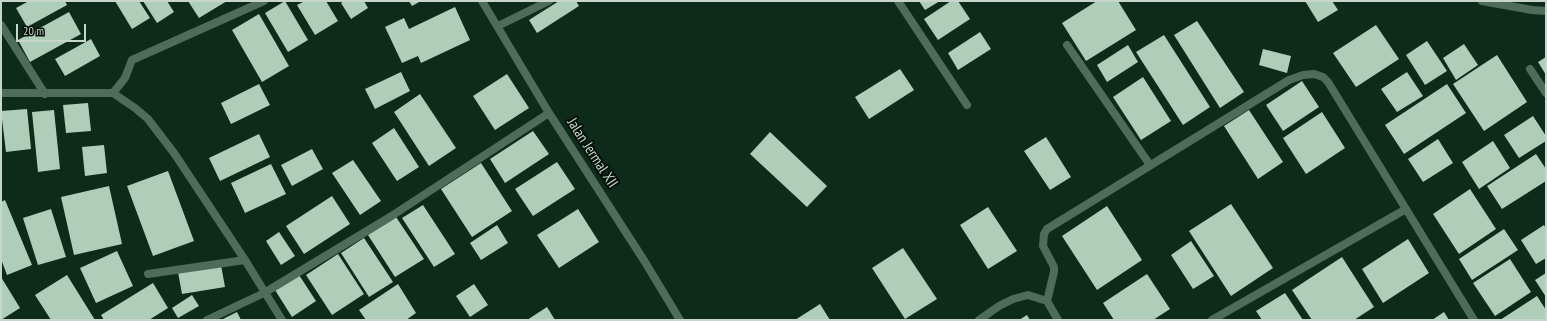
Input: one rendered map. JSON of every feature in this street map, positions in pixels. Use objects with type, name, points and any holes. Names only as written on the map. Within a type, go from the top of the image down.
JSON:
[{"type":"street","points":[[113,94],[125,78],[132,60],[264,1]]},
{"type":"street","name":"Jalan Jermal XII","points":[[482,1],[528,78],[645,262],[680,320]]},
{"type":"street","points":[[498,26],[550,1]]},
{"type":"street","points":[[898,1],[967,105]]},
{"type":"street","points":[[1482,1],[1546,11]]},
{"type":"street","points":[[1,25],[45,94]]},
{"type":"street","points":[[1067,45],[1150,165]]},
{"type":"street","points":[[1530,69],[1546,93]]},
{"type":"street","points":[[1047,301],[1054,272],[1054,267],[1043,246],[1044,234],[1047,229],[1289,80],[1302,75],[1314,74],[1323,77],[1328,82],[1474,320]]},
{"type":"street","points":[[1,93],[113,94],[135,108],[148,119],[174,153],[245,260],[282,320]]},
{"type":"street","points":[[208,320],[264,293],[390,217],[550,113]]},
{"type":"street","points":[[1212,320],[1406,209]]},
{"type":"street","points":[[148,274],[245,260]]},
{"type":"street","points":[[979,320],[999,306],[1028,295],[1047,301],[1058,320]]},
{"type":"building","points":[[29,1],[65,1],[67,5],[27,27],[16,8]]},
{"type":"building","points":[[115,1],[139,1],[150,18],[132,29]]},
{"type":"building","points":[[143,1],[167,1],[174,12],[157,23]]},
{"type":"building","points":[[188,1],[227,1],[199,18]]},
{"type":"building","points":[[285,1],[308,40],[288,52],[265,13]]},
{"type":"building","points":[[305,1],[326,1],[338,21],[315,35],[297,5]]},
{"type":"building","points":[[344,1],[364,1],[368,8],[351,19],[341,3]]},
{"type":"building","points":[[409,1],[421,1],[412,6]]},
{"type":"building","points":[[559,1],[576,1],[579,6],[537,33],[529,20]]},
{"type":"building","points":[[919,1],[940,1],[925,10]]},
{"type":"building","points":[[951,1],[958,1],[970,19],[938,40],[924,19]]},
{"type":"building","points":[[1097,1],[1118,1],[1136,30],[1086,61],[1062,23]]},
{"type":"building","points":[[1305,1],[1332,1],[1338,10],[1318,22]]},
{"type":"building","points":[[455,7],[470,40],[421,63],[418,56],[402,63],[385,27],[404,18],[409,29]]},
{"type":"building","points":[[69,12],[81,34],[30,62],[18,40]]},
{"type":"building","points":[[259,14],[289,66],[262,82],[232,30]]},
{"type":"building","points":[[1197,21],[1244,92],[1220,108],[1174,35]]},
{"type":"building","points":[[1376,25],[1399,59],[1356,87],[1333,53]]},
{"type":"building","points":[[980,32],[991,49],[958,70],[948,53]]},
{"type":"building","points":[[1164,35],[1210,107],[1183,125],[1136,52]]},
{"type":"building","points":[[91,39],[100,56],[65,76],[55,59]]},
{"type":"building","points":[[1427,41],[1447,71],[1425,85],[1406,55]]},
{"type":"building","points":[[1464,44],[1478,65],[1456,80],[1443,58]]},
{"type":"building","points":[[1128,45],[1138,62],[1107,82],[1097,65]]},
{"type":"building","points":[[1263,49],[1291,56],[1287,73],[1259,65]]},
{"type":"building","points":[[1497,55],[1527,102],[1484,131],[1453,84]]},
{"type":"building","points":[[1546,57],[1546,75],[1538,62]]},
{"type":"building","points":[[900,69],[914,90],[869,119],[855,97]]},
{"type":"building","points":[[401,72],[410,91],[375,109],[365,89]]},
{"type":"building","points":[[1407,72],[1423,96],[1397,112],[1381,89]]},
{"type":"building","points":[[507,74],[529,108],[495,130],[473,96]]},
{"type":"building","points":[[1143,77],[1171,121],[1141,140],[1113,97]]},
{"type":"building","points":[[1302,81],[1319,107],[1283,131],[1266,105]]},
{"type":"building","points":[[259,84],[270,105],[231,124],[221,103]]},
{"type":"building","points":[[1447,84],[1466,113],[1404,154],[1385,125]]},
{"type":"building","points":[[420,94],[456,148],[429,166],[394,112]]},
{"type":"building","points":[[88,103],[91,131],[66,133],[63,105]]},
{"type":"building","points":[[27,109],[31,149],[6,152],[1,111]]},
{"type":"building","points":[[54,110],[60,169],[38,172],[32,112]]},
{"type":"building","points":[[1249,110],[1283,162],[1258,179],[1224,126]]},
{"type":"building","points":[[1322,112],[1345,148],[1306,174],[1283,138]]},
{"type":"building","points":[[1533,116],[1546,136],[1546,141],[1519,158],[1504,135]]},
{"type":"building","points":[[394,128],[419,167],[397,181],[372,143]]},
{"type":"building","points":[[533,131],[549,154],[505,183],[490,159]]},
{"type":"building","points":[[770,132],[827,186],[807,207],[750,154]]},
{"type":"building","points":[[259,134],[270,157],[220,181],[209,158]]},
{"type":"building","points":[[1046,137],[1071,177],[1050,190],[1024,151]]},
{"type":"building","points":[[1438,139],[1453,163],[1423,182],[1408,159]]},
{"type":"building","points":[[1493,141],[1510,168],[1479,189],[1462,162]]},
{"type":"building","points":[[104,145],[107,173],[85,176],[82,147]]},
{"type":"building","points":[[312,149],[323,169],[292,186],[281,165]]},
{"type":"building","points":[[1536,154],[1546,169],[1546,181],[1502,209],[1487,186]]},
{"type":"building","points":[[353,160],[381,201],[360,215],[332,173]]},
{"type":"building","points":[[557,162],[575,189],[533,216],[515,189]]},
{"type":"building","points":[[481,163],[512,211],[472,237],[441,189]]},
{"type":"building","points":[[271,164],[286,194],[245,213],[231,183]]},
{"type":"building","points":[[168,171],[194,241],[153,256],[127,186]]},
{"type":"building","points":[[109,186],[122,244],[74,255],[61,197]]},
{"type":"building","points":[[1470,189],[1496,229],[1459,254],[1433,214]]},
{"type":"building","points":[[332,196],[350,224],[304,254],[286,226]]},
{"type":"building","points":[[5,200],[32,265],[7,275],[1,259],[1,202]]},
{"type":"building","points":[[1231,204],[1273,268],[1231,296],[1189,231]]},
{"type":"building","points":[[423,205],[455,254],[434,267],[402,218]]},
{"type":"building","points":[[1107,206],[1142,260],[1097,290],[1062,236]]},
{"type":"building","points":[[988,207],[1017,251],[988,269],[960,225]]},
{"type":"building","points":[[51,209],[66,257],[38,265],[23,218]]},
{"type":"building","points":[[578,209],[599,242],[559,268],[537,235]]},
{"type":"building","points":[[396,217],[424,259],[395,277],[368,235]]},
{"type":"building","points":[[497,225],[508,243],[481,260],[470,243]]},
{"type":"building","points":[[1544,225],[1546,229],[1546,258],[1536,264],[1521,240]]},
{"type":"building","points":[[1504,229],[1518,250],[1472,280],[1459,259]]},
{"type":"building","points":[[279,232],[295,256],[281,265],[266,241]]},
{"type":"building","points":[[364,238],[393,282],[369,297],[341,253]]},
{"type":"building","points":[[1408,239],[1429,273],[1383,303],[1362,269]]},
{"type":"building","points":[[1191,241],[1214,276],[1193,289],[1171,255]]},
{"type":"building","points":[[903,248],[937,299],[905,319],[872,268]]},
{"type":"building","points":[[117,251],[133,286],[96,303],[80,268]]},
{"type":"building","points":[[338,254],[364,294],[332,315],[306,275]]},
{"type":"building","points":[[1342,257],[1374,307],[1354,320],[1312,320],[1292,290]]},
{"type":"building","points":[[1510,259],[1531,292],[1495,316],[1473,283]]},
{"type":"building","points":[[221,265],[225,287],[182,294],[178,272]]},
{"type":"building","points":[[1546,273],[1546,297],[1535,280]]},
{"type":"building","points":[[1147,274],[1170,309],[1153,320],[1114,320],[1103,303]]},
{"type":"building","points":[[67,275],[95,320],[51,320],[35,295]]},
{"type":"building","points":[[299,275],[316,301],[292,317],[275,290]]},
{"type":"building","points":[[1,277],[20,308],[1,320]]},
{"type":"building","points":[[153,283],[168,308],[149,320],[104,320],[101,315]]},
{"type":"building","points":[[398,284],[416,313],[406,320],[366,320],[359,310]]},
{"type":"building","points":[[474,284],[488,305],[470,317],[456,296]]},
{"type":"building","points":[[1285,293],[1303,320],[1262,320],[1256,311]]},
{"type":"building","points":[[192,295],[199,306],[178,318],[172,308]]},
{"type":"building","points":[[1537,296],[1546,310],[1546,320],[1500,320]]},
{"type":"building","points":[[820,304],[830,320],[795,320]]},
{"type":"building","points":[[547,307],[555,320],[527,320]]},
{"type":"building","points":[[237,312],[241,320],[221,320]]},
{"type":"building","points":[[1444,312],[1449,320],[1432,320]]},
{"type":"building","points":[[1027,315],[1030,320],[1019,320]]}]
